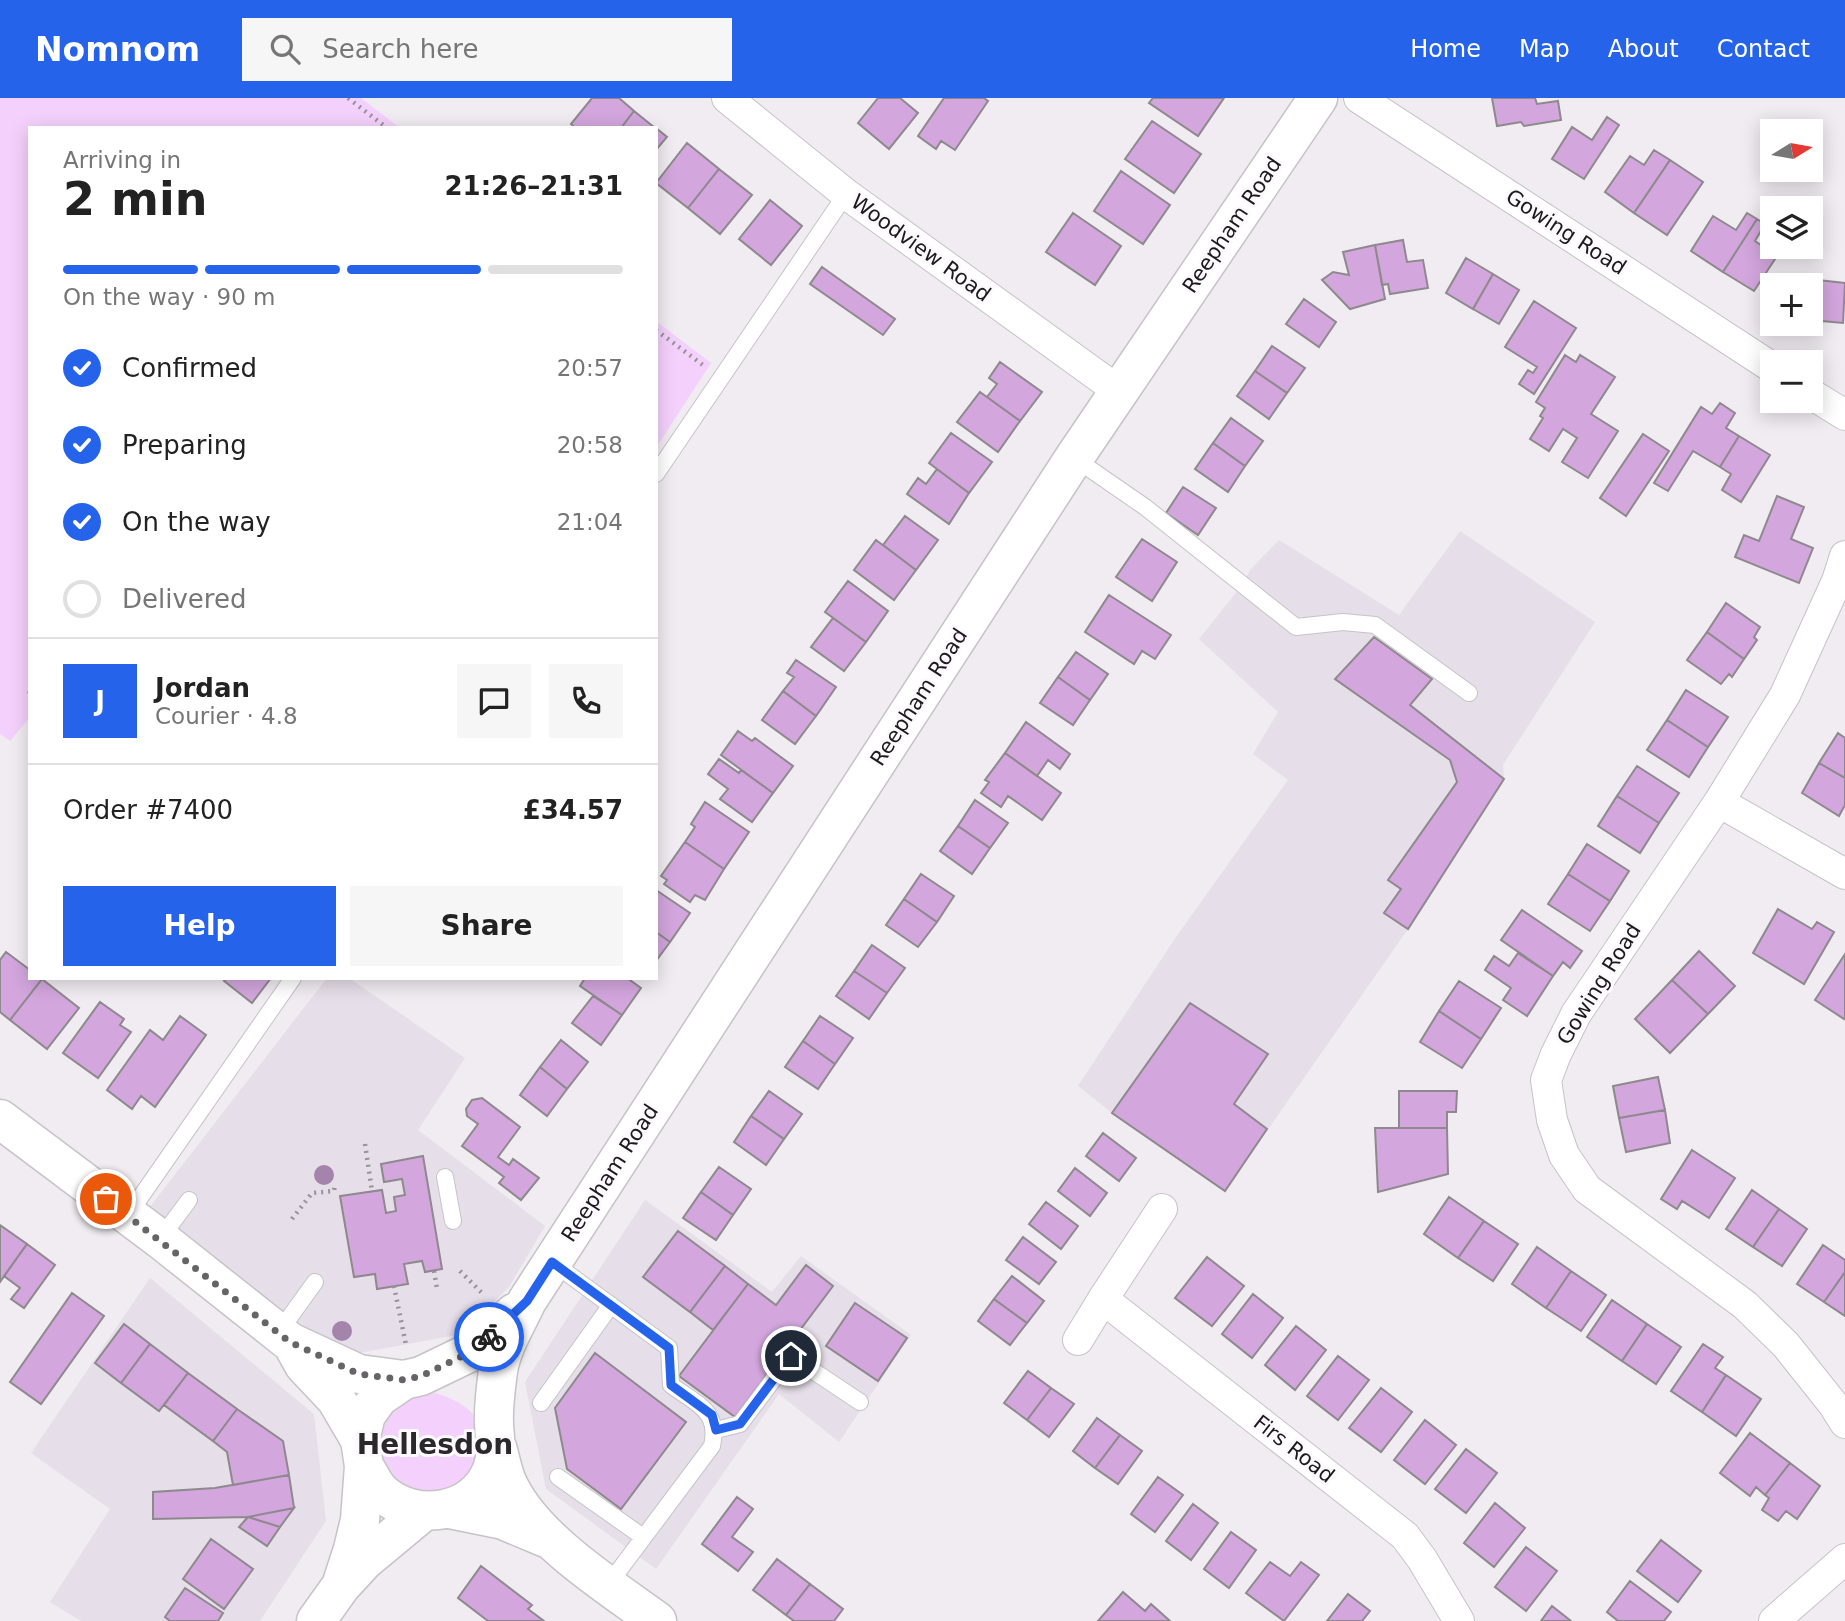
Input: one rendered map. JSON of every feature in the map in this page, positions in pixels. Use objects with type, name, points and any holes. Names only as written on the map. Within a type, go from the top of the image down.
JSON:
[{"type":"street","name":"Woodview Road","points":[[727,98],[846,194],[1120,392]]},
{"type":"street","name":"Reepham Road","points":[[316,1621],[341,1586],[364,1561],[436,1510],[474,1495],[491,1473],[499,1368],[507,1343],[527,1301],[1074,458],[1318,98]]},
{"type":"street","name":"Gowing Road","points":[[1359,98],[1760,360]]},
{"type":"street","points":[[1823,401],[1845,415]]},
{"type":"street","name":"Gowing Road","points":[[1845,556],[1837,581],[1785,695],[1719,802],[1576,1014],[1546,1080],[1552,1120],[1564,1155],[1587,1189],[1745,1305],[1786,1345],[1845,1423]]},
{"type":"street","points":[[1719,802],[1845,874]]},
{"type":"street","points":[[0,1119],[285,1337],[359,1374],[412,1378],[443,1376],[464,1385],[480,1398],[495,1435],[508,1486],[518,1501],[551,1540],[657,1621]]},
{"type":"street","points":[[1078,1340],[1162,1209]]},
{"type":"street","name":"Firs Road","points":[[1103,1299],[1405,1536],[1459,1621]]},
{"type":"street","name":"Reepham Road","points":[[341,1586],[354,1549],[360,1520],[366,1415],[379,1397],[412,1378],[475,1350],[527,1301]]},
{"type":"street","points":[[285,1337],[304,1364],[336,1399],[380,1491],[399,1505],[503,1520],[551,1540]]},
{"type":"street","points":[[1774,1621],[1845,1559]]},
{"type":"lane","points":[[658,471],[846,194]]},
{"type":"lane","points":[[1074,458],[1145,506],[1296,627],[1343,622],[1375,625],[1469,692]]},
{"type":"lane","points":[[127,1216],[292,980]]},
{"type":"lane","points":[[445,1177],[453,1221]]},
{"type":"lane","points":[[160,1239],[189,1200]]},
{"type":"lane","points":[[552,1262],[669,1348],[671,1385],[712,1415],[716,1430],[712,1446],[608,1584]]},
{"type":"lane","points":[[285,1337],[315,1282]]},
{"type":"lane","points":[[541,1403],[611,1305]]},
{"type":"lane","points":[[716,1430],[740,1424],[791,1356],[860,1402]]},
{"type":"lane","points":[[558,1477],[643,1536]]},
{"type":"path","points":[[348,98],[384,126]]},
{"type":"path","points":[[658,332],[720,379]]},
{"type":"path","points":[[365,1144],[372,1191]]},
{"type":"path","points":[[292,1219],[312,1193],[334,1191],[335,1184]]},
{"type":"path","points":[[434,1271],[437,1289]]},
{"type":"path","points":[[394,1286],[412,1378]]},
{"type":"shaded area","points":[[0,98],[361,98],[397,126],[28,126],[28,719],[10,741],[0,734]]},
{"type":"shaded area","points":[[658,323],[711,363],[658,445]]},
{"type":"shaded area","points":[[1460,531],[1595,622],[1503,765],[1504,779],[1408,929],[1225,1191],[1112,1113],[1078,1086],[1176,937],[1288,780],[1253,754],[1278,712],[1199,639],[1243,584],[1250,570],[1279,540],[1399,615]]},
{"type":"shaded area","points":[[325,980],[352,980],[465,1058],[418,1130],[545,1226],[509,1287],[462,1334],[348,1355],[267,1306],[146,1212]]},
{"type":"shaded area","points":[[645,1200],[772,1292],[801,1256],[911,1335],[839,1442],[779,1394],[656,1569],[546,1489],[525,1382]]},
{"type":"shaded area","points":[[150,1278],[314,1414],[326,1521],[260,1621],[81,1621],[50,1602],[110,1509],[31,1453]]},
{"type":"shaded area","points":[[436,1393],[464,1406],[479,1423],[481,1440],[477,1469],[447,1494],[409,1491],[397,1485],[384,1463],[381,1450],[385,1424],[391,1413],[404,1401]]},
{"type":"building","points":[[592,98],[619,98],[634,111],[623,126],[571,124]]},
{"type":"building","points":[[878,98],[900,98],[918,113],[889,149],[858,123]]},
{"type":"building","points":[[944,98],[984,98],[988,101],[955,150],[941,141],[936,149],[918,136]]},
{"type":"building","points":[[1153,98],[1224,98],[1198,136],[1149,103]]},
{"type":"building","points":[[1492,98],[1535,98],[1537,104],[1558,101],[1561,120],[1524,126],[1521,122],[1497,126]]},
{"type":"building","points":[[634,111],[653,126],[623,126]]},
{"type":"building","points":[[1607,117],[1619,125],[1584,179],[1552,159],[1572,127],[1592,140]]},
{"type":"building","points":[[1152,121],[1201,154],[1174,193],[1125,159]]},
{"type":"building","points":[[658,130],[667,137],[658,148]]},
{"type":"building","points":[[687,143],[719,169],[688,208],[658,185],[658,180]]},
{"type":"building","points":[[1654,150],[1670,160],[1634,213],[1605,192],[1630,156],[1644,165]]},
{"type":"building","points":[[1670,160],[1703,182],[1667,235],[1634,213]]},
{"type":"building","points":[[719,169],[752,195],[720,234],[688,208]]},
{"type":"building","points":[[1121,171],[1170,205],[1143,244],[1094,211]]},
{"type":"building","points":[[770,200],[802,226],[771,265],[739,239]]},
{"type":"building","points":[[1073,213],[1121,246],[1095,285],[1046,252]]},
{"type":"building","points":[[1747,213],[1757,219],[1723,272],[1691,251],[1713,216],[1736,230]]},
{"type":"building","points":[[1757,219],[1760,221],[1760,232],[1755,241],[1760,244],[1760,259],[1775,259],[1766,273],[1760,273],[1760,282],[1754,291],[1723,272]]},
{"type":"building","points":[[1403,240],[1407,262],[1423,260],[1428,288],[1390,294],[1388,284],[1382,285],[1375,245]]},
{"type":"building","points":[[1375,245],[1385,299],[1350,309],[1322,280],[1333,272],[1349,275],[1343,252]]},
{"type":"building","points":[[1466,258],[1493,274],[1473,309],[1446,293]]},
{"type":"building","points":[[822,267],[895,319],[883,335],[810,284]]},
{"type":"building","points":[[1493,274],[1519,290],[1499,324],[1473,309]]},
{"type":"building","points":[[1823,281],[1845,283],[1843,323],[1823,321]]},
{"type":"building","points":[[1304,299],[1336,322],[1319,347],[1286,324]]},
{"type":"building","points":[[1534,301],[1576,328],[1534,394],[1519,384],[1528,370],[1533,373],[1537,367],[1505,347]]},
{"type":"building","points":[[1272,346],[1305,368],[1287,393],[1255,371]]},
{"type":"building","points":[[1565,355],[1576,362],[1580,355],[1615,377],[1591,414],[1618,431],[1588,478],[1562,462],[1577,438],[1563,429],[1549,451],[1530,439],[1543,418],[1540,416],[1545,408],[1536,402]]},
{"type":"building","points":[[1000,362],[1042,392],[1020,421],[987,397],[997,384],[989,378]]},
{"type":"building","points":[[1255,371],[1287,393],[1269,419],[1237,396]]},
{"type":"building","points":[[980,392],[1020,421],[998,452],[957,422]]},
{"type":"building","points":[[1720,403],[1735,413],[1726,428],[1739,436],[1720,467],[1693,451],[1668,491],[1654,483],[1701,407],[1712,414]]},
{"type":"building","points":[[1231,418],[1263,441],[1245,466],[1213,443]]},
{"type":"building","points":[[951,433],[992,462],[969,493],[929,463]]},
{"type":"building","points":[[1643,434],[1669,451],[1626,516],[1600,498]]},
{"type":"building","points":[[1739,436],[1770,455],[1741,502],[1722,490],[1731,474],[1720,467]]},
{"type":"building","points":[[1213,443],[1245,466],[1228,492],[1195,469]]},
{"type":"building","points":[[937,469],[969,493],[949,524],[907,494],[918,478],[926,484]]},
{"type":"building","points":[[1183,487],[1216,508],[1198,535],[1166,513]]},
{"type":"building","points":[[1777,496],[1804,507],[1791,539],[1813,548],[1799,583],[1735,557],[1744,535],[1759,541]]},
{"type":"building","points":[[905,516],[938,540],[916,570],[883,545]]},
{"type":"building","points":[[1142,539],[1177,562],[1152,601],[1116,577]]},
{"type":"building","points":[[876,540],[916,570],[894,600],[854,570]]},
{"type":"building","points":[[848,581],[888,611],[866,642],[825,612]]},
{"type":"building","points":[[1109,595],[1171,635],[1155,659],[1142,651],[1134,664],[1085,632]]},
{"type":"building","points":[[1726,603],[1760,627],[1754,637],[1757,640],[1744,659],[1707,632]]},
{"type":"building","points":[[833,618],[866,642],[844,671],[811,647]]},
{"type":"building","points":[[1707,632],[1744,659],[1732,677],[1729,674],[1721,684],[1687,660]]},
{"type":"building","points":[[1374,637],[1432,679],[1410,705],[1504,779],[1408,929],[1384,913],[1401,889],[1388,880],[1457,782],[1450,760],[1335,679]]},
{"type":"building","points":[[1076,652],[1108,674],[1090,700],[1058,677]]},
{"type":"building","points":[[796,660],[836,687],[816,716],[783,691],[794,677],[787,673]]},
{"type":"building","points":[[1058,677],[1090,700],[1073,725],[1040,703]]},
{"type":"building","points":[[1686,690],[1728,717],[1708,747],[1667,720]]},
{"type":"building","points":[[783,691],[816,716],[795,744],[762,720]]},
{"type":"building","points":[[1667,720],[1708,747],[1689,777],[1647,750]]},
{"type":"building","points":[[1026,722],[1070,754],[1060,769],[1048,760],[1037,776],[1005,753]]},
{"type":"building","points":[[738,731],[752,741],[755,738],[793,766],[773,793],[721,755]]},
{"type":"building","points":[[1838,733],[1845,738],[1845,778],[1819,763]]},
{"type":"building","points":[[1005,753],[1061,793],[1042,820],[1008,796],[1001,807],[981,793],[989,782],[985,780]]},
{"type":"building","points":[[719,759],[739,773],[741,770],[773,793],[752,822],[720,799],[728,789],[708,774]]},
{"type":"building","points":[[1819,763],[1845,778],[1845,805],[1839,816],[1802,793]]},
{"type":"building","points":[[1637,766],[1679,793],[1659,823],[1617,796]]},
{"type":"building","points":[[1617,796],[1659,823],[1640,853],[1598,826]]},
{"type":"building","points":[[975,800],[1008,823],[990,848],[958,826]]},
{"type":"building","points":[[705,802],[749,832],[724,869],[685,842],[695,827],[691,824]]},
{"type":"building","points":[[958,826],[990,848],[972,874],[940,851]]},
{"type":"building","points":[[685,842],[724,869],[705,900],[695,895],[690,902],[664,884],[667,880],[661,876]]},
{"type":"building","points":[[1587,844],[1629,871],[1610,901],[1568,874]]},
{"type":"building","points":[[921,874],[954,896],[937,922],[904,899]]},
{"type":"building","points":[[1568,874],[1610,901],[1590,931],[1548,904]]},
{"type":"building","points":[[658,891],[690,913],[670,942],[658,933]]},
{"type":"building","points":[[904,899],[937,922],[918,947],[886,925]]},
{"type":"building","points":[[1778,909],[1812,929],[1817,922],[1834,932],[1804,984],[1753,953]]},
{"type":"building","points":[[1522,910],[1582,951],[1570,968],[1563,962],[1553,976],[1501,940]]},
{"type":"building","points":[[658,933],[670,942],[658,958]]},
{"type":"building","points":[[872,945],[905,968],[887,993],[854,971]]},
{"type":"building","points":[[1699,951],[1735,986],[1708,1014],[1672,980]]},
{"type":"building","points":[[6,952],[28,968],[28,980],[41,980],[10,1020],[0,1012],[0,960]]},
{"type":"building","points":[[1518,953],[1553,976],[1527,1016],[1503,1000],[1511,988],[1485,970],[1494,956],[1509,966]]},
{"type":"building","points":[[1845,954],[1845,1017],[1844,1019],[1815,1000]]},
{"type":"building","points":[[854,971],[887,993],[869,1019],[836,996]]},
{"type":"building","points":[[41,980],[79,1008],[47,1049],[10,1020]]},
{"type":"building","points":[[225,980],[269,980],[252,1003]]},
{"type":"building","points":[[584,980],[630,980],[641,988],[622,1015],[580,986]]},
{"type":"building","points":[[1672,980],[1708,1014],[1670,1053],[1635,1019]]},
{"type":"building","points":[[1459,981],[1501,1008],[1481,1039],[1439,1011]]},
{"type":"building","points":[[593,996],[622,1015],[601,1045],[572,1023]]},
{"type":"building","points":[[100,1002],[124,1019],[120,1025],[131,1032],[98,1078],[63,1053]]},
{"type":"building","points":[[1190,1003],[1268,1054],[1234,1104],[1267,1129],[1225,1191],[1112,1113]]},
{"type":"building","points":[[1439,1011],[1481,1039],[1462,1068],[1420,1042]]},
{"type":"building","points":[[180,1016],[206,1035],[155,1107],[141,1096],[132,1109],[107,1090],[150,1030],[163,1040]]},
{"type":"building","points":[[820,1016],[853,1038],[835,1064],[803,1041]]},
{"type":"building","points":[[561,1040],[588,1062],[567,1089],[540,1067]]},
{"type":"building","points":[[803,1041],[835,1064],[818,1089],[785,1067]]},
{"type":"building","points":[[540,1067],[567,1089],[547,1116],[520,1095]]},
{"type":"building","points":[[1658,1077],[1665,1110],[1619,1118],[1613,1086]]},
{"type":"building","points":[[769,1091],[802,1114],[784,1139],[751,1116]]},
{"type":"building","points":[[1399,1091],[1457,1091],[1456,1112],[1447,1112],[1447,1128],[1399,1128]]},
{"type":"building","points":[[482,1098],[520,1127],[498,1157],[509,1165],[513,1159],[539,1178],[521,1200],[499,1183],[504,1177],[462,1146],[478,1124],[467,1116],[466,1109],[472,1100]]},
{"type":"building","points":[[1665,1110],[1670,1143],[1626,1152],[1619,1118]]},
{"type":"building","points":[[751,1116],[784,1139],[766,1165],[734,1142]]},
{"type":"building","points":[[1375,1128],[1447,1128],[1448,1174],[1378,1192]]},
{"type":"building","points":[[1103,1133],[1136,1158],[1119,1181],[1086,1156]]},
{"type":"building","points":[[1692,1150],[1735,1178],[1709,1218],[1682,1201],[1677,1209],[1661,1199]]},
{"type":"building","points":[[423,1156],[442,1269],[425,1272],[422,1261],[404,1264],[408,1284],[377,1289],[375,1274],[354,1277],[340,1196],[382,1190],[386,1213],[396,1211],[394,1197],[405,1195],[402,1179],[384,1182],[381,1164]]},
{"type":"building","points":[[719,1167],[751,1189],[733,1215],[701,1192]]},
{"type":"building","points":[[1075,1168],[1107,1193],[1090,1216],[1058,1191]]},
{"type":"building","points":[[1752,1190],[1779,1209],[1753,1247],[1726,1229]]},
{"type":"building","points":[[701,1192],[733,1215],[716,1240],[683,1218]]},
{"type":"building","points":[[1449,1197],[1484,1221],[1458,1258],[1424,1234]]},
{"type":"building","points":[[1046,1202],[1078,1226],[1061,1249],[1029,1224]]},
{"type":"building","points":[[1779,1209],[1807,1229],[1782,1266],[1753,1247]]},
{"type":"building","points":[[1484,1221],[1518,1244],[1493,1281],[1458,1258]]},
{"type":"building","points":[[0,1225],[27,1244],[0,1282]]},
{"type":"building","points":[[678,1231],[725,1266],[690,1312],[643,1277]]},
{"type":"building","points":[[1023,1237],[1056,1262],[1039,1284],[1006,1260]]},
{"type":"building","points":[[27,1244],[55,1265],[24,1308],[11,1299],[20,1288],[4,1276]]},
{"type":"building","points":[[1823,1245],[1845,1260],[1845,1272],[1824,1302],[1797,1284]]},
{"type":"building","points":[[1537,1247],[1571,1271],[1546,1308],[1512,1284]]},
{"type":"building","points":[[1207,1257],[1244,1286],[1212,1326],[1175,1298]]},
{"type":"building","points":[[806,1265],[833,1286],[735,1417],[679,1376],[748,1284],[776,1305]]},
{"type":"building","points":[[725,1266],[748,1284],[713,1330],[690,1312]]},
{"type":"building","points":[[1571,1271],[1606,1295],[1581,1331],[1546,1308]]},
{"type":"building","points":[[1845,1272],[1845,1316],[1824,1302]]},
{"type":"building","points":[[1012,1276],[1044,1301],[1027,1323],[994,1299]]},
{"type":"building","points":[[72,1293],[104,1316],[41,1404],[10,1382]]},
{"type":"building","points":[[1253,1294],[1283,1318],[1252,1358],[1222,1334]]},
{"type":"building","points":[[994,1299],[1027,1323],[1010,1345],[978,1321]]},
{"type":"building","points":[[1612,1300],[1647,1324],[1622,1361],[1587,1337]]},
{"type":"building","points":[[855,1303],[907,1338],[878,1381],[826,1346]]},
{"type":"building","points":[[124,1324],[150,1344],[121,1383],[95,1363]]},
{"type":"building","points":[[1647,1324],[1681,1347],[1656,1384],[1622,1361]]},
{"type":"building","points":[[1296,1326],[1326,1350],[1295,1390],[1265,1365]]},
{"type":"building","points":[[150,1344],[188,1373],[159,1411],[121,1383]]},
{"type":"building","points":[[1703,1344],[1723,1357],[1715,1368],[1726,1375],[1702,1412],[1671,1391]]},
{"type":"building","points":[[595,1353],[686,1422],[621,1509],[567,1469],[555,1408]]},
{"type":"building","points":[[1338,1356],[1369,1380],[1338,1420],[1307,1396]]},
{"type":"building","points":[[1028,1371],[1051,1388],[1027,1420],[1004,1403]]},
{"type":"building","points":[[188,1373],[237,1409],[213,1441],[164,1405]]},
{"type":"building","points":[[1726,1375],[1761,1399],[1736,1436],[1702,1412]]},
{"type":"building","points":[[1051,1388],[1074,1404],[1049,1437],[1027,1420]]},
{"type":"building","points":[[1381,1388],[1412,1412],[1381,1452],[1349,1428]]},
{"type":"building","points":[[237,1409],[283,1441],[289,1475],[233,1485],[227,1452],[213,1441]]},
{"type":"building","points":[[1097,1418],[1120,1435],[1095,1468],[1073,1451]]},
{"type":"building","points":[[1425,1420],[1456,1445],[1425,1484],[1394,1460]]},
{"type":"building","points":[[1750,1433],[1790,1463],[1765,1495],[1756,1487],[1750,1496],[1720,1473]]},
{"type":"building","points":[[1120,1435],[1142,1451],[1118,1484],[1095,1468]]},
{"type":"building","points":[[1466,1449],[1497,1473],[1466,1513],[1435,1489]]},
{"type":"building","points":[[1790,1463],[1820,1486],[1797,1519],[1786,1511],[1778,1521],[1762,1510],[1769,1498],[1765,1495]]},
{"type":"building","points":[[289,1475],[294,1508],[248,1517],[153,1519],[153,1492],[215,1488]]},
{"type":"building","points":[[1158,1477],[1183,1495],[1155,1532],[1131,1514]]},
{"type":"building","points":[[737,1497],[753,1509],[732,1537],[753,1552],[738,1571],[702,1544]]},
{"type":"building","points":[[1495,1503],[1525,1528],[1494,1567],[1464,1543]]},
{"type":"building","points":[[1193,1504],[1218,1523],[1191,1560],[1166,1541]]},
{"type":"building","points":[[294,1508],[280,1527],[248,1517]]},
{"type":"building","points":[[248,1517],[280,1527],[267,1546],[239,1527]]},
{"type":"building","points":[[1231,1532],[1256,1550],[1229,1588],[1204,1569]]},
{"type":"building","points":[[211,1539],[253,1569],[224,1609],[183,1579]]},
{"type":"building","points":[[1661,1540],[1701,1571],[1678,1602],[1637,1571]]},
{"type":"building","points":[[1526,1547],[1557,1571],[1526,1611],[1495,1587]]},
{"type":"building","points":[[777,1559],[810,1584],[786,1615],[753,1590]]},
{"type":"building","points":[[1270,1562],[1290,1576],[1301,1562],[1319,1575],[1284,1621],[1246,1593]]},
{"type":"building","points":[[481,1566],[532,1605],[528,1609],[544,1621],[488,1621],[458,1598]]},
{"type":"building","points":[[1630,1581],[1671,1612],[1664,1621],[1618,1621],[1607,1612]]},
{"type":"building","points":[[810,1584],[843,1609],[834,1621],[794,1621],[786,1615]]},
{"type":"building","points":[[185,1588],[223,1613],[218,1621],[170,1621],[165,1617]]},
{"type":"building","points":[[1123,1592],[1145,1611],[1151,1604],[1170,1621],[1098,1621]]},
{"type":"building","points":[[1348,1594],[1370,1611],[1362,1621],[1327,1621]]},
{"type":"building","points":[[1552,1606],[1571,1621],[1541,1621]]},
{"type":"way so far","points":[[106,1199],[290,1342],[359,1374],[404,1380],[421,1376],[475,1350],[489,1337]]},
{"type":"district","name":"Hellesdon","points":[[435,1444]]},
{"type":"route","points":[[489,1337],[527,1301],[552,1262],[669,1348],[671,1385],[712,1415],[716,1430],[740,1424],[791,1356]]}]
